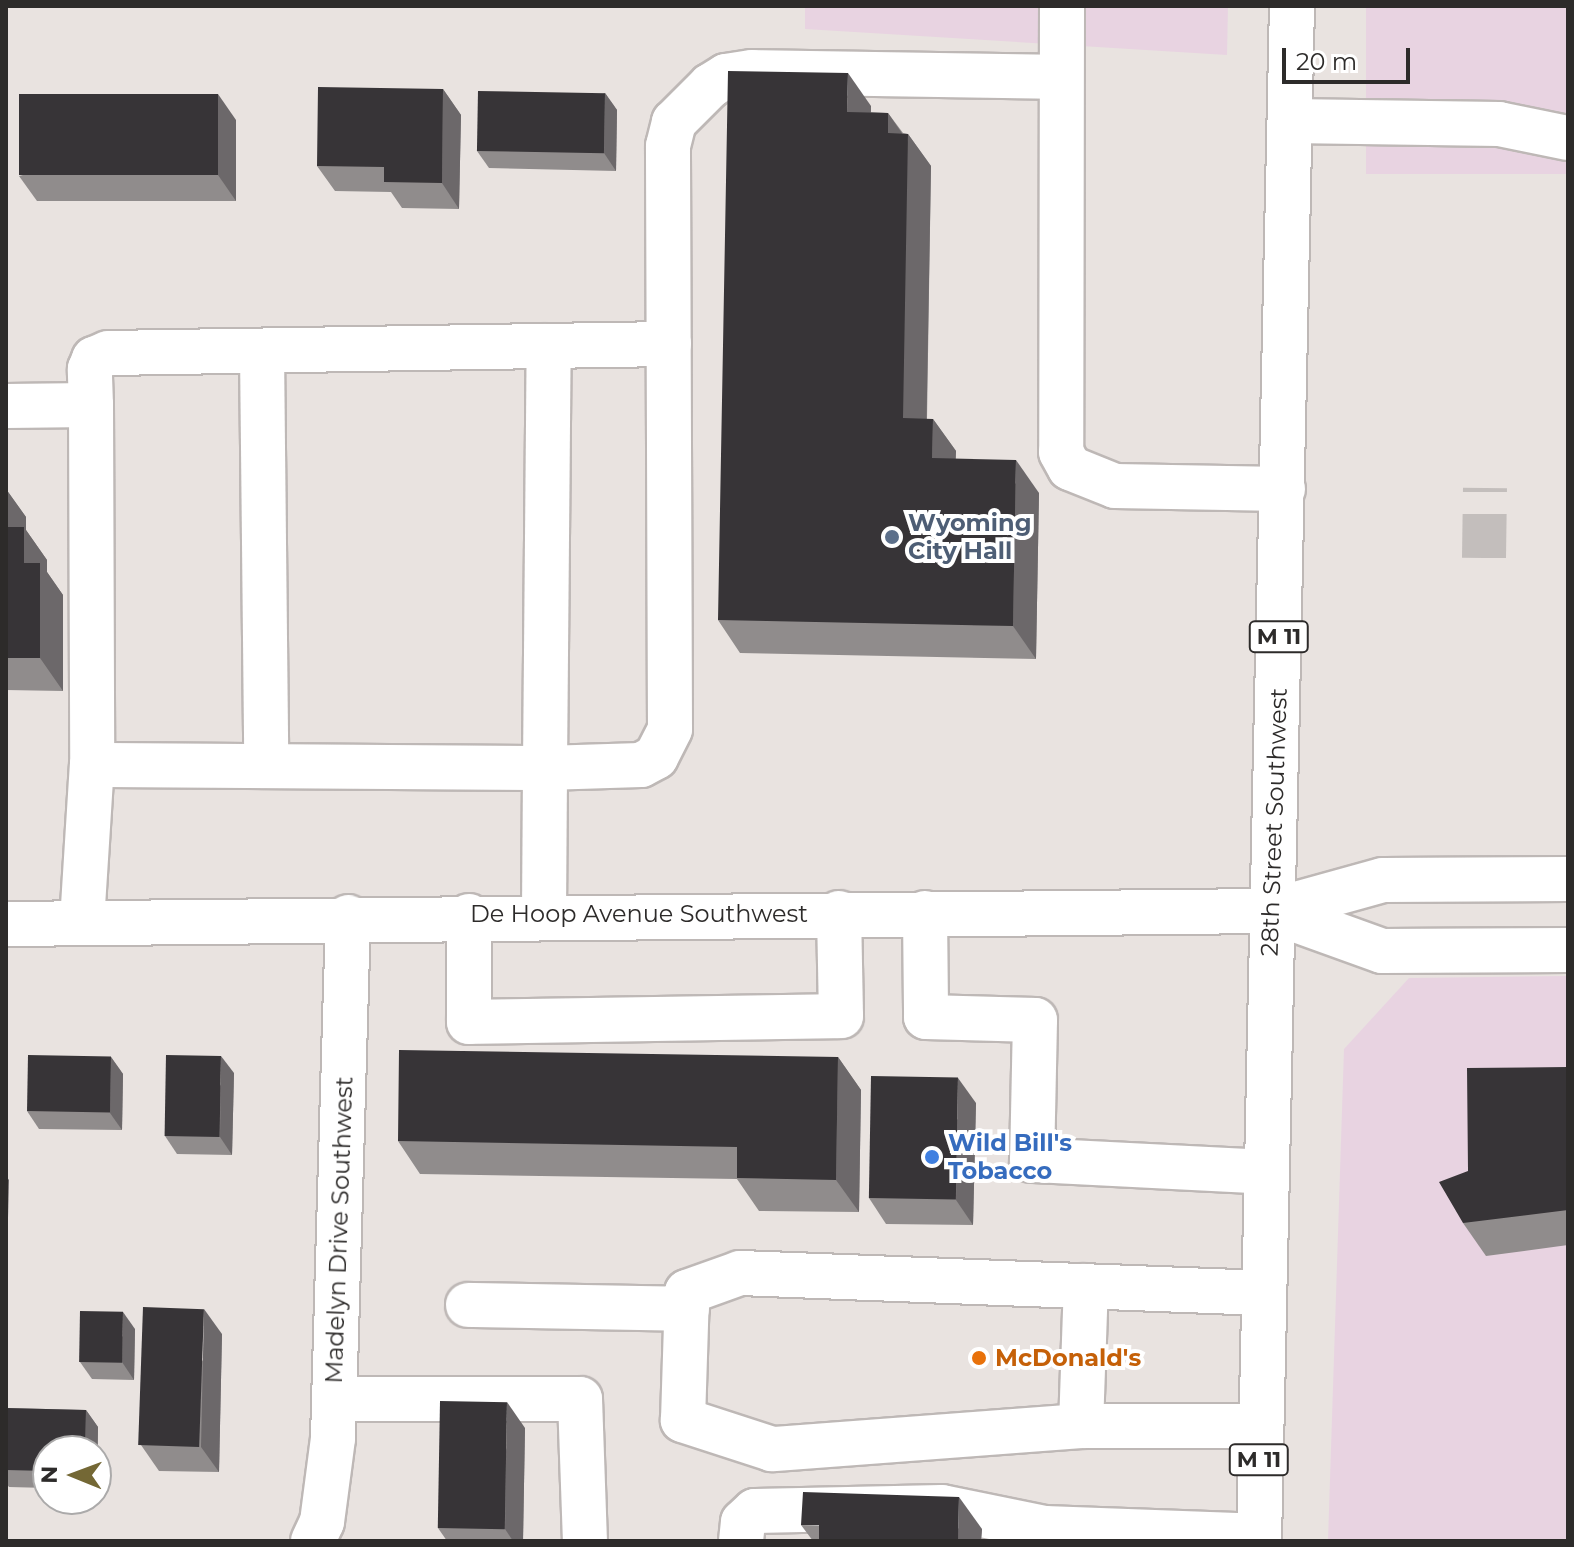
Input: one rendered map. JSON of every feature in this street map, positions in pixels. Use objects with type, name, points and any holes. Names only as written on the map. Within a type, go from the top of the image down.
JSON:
[{"type":"street","points":[[1062,6],[1058,433],[1065,460],[1090,480],[1115,486],[1283,489]]},
{"type":"street","name":"28th Street Southwest","points":[[1259,1538],[1259,1426],[1292,6]]},
{"type":"street","points":[[92,765],[545,768],[641,765],[666,745],[670,729],[668,146],[674,122],[710,86],[726,76],[752,72],[1061,77]]},
{"type":"street","points":[[1290,121],[1499,124],[1568,138]]},
{"type":"street","points":[[82,922],[92,765],[90,369],[94,359],[108,353],[669,344]]},
{"type":"street","points":[[544,915],[549,346]]},
{"type":"street","points":[[262,351],[266,766]]},
{"type":"street","points":[[6,406],[91,405]]},
{"type":"street","points":[[1271,911],[1383,880],[1568,879]]},
{"type":"street","points":[[1271,911],[1382,951],[1568,950]]},
{"type":"street","name":"De Hoop Avenue Southwest","points":[[6,924],[348,917],[1271,911]]},
{"type":"street","points":[[469,916],[469,1022],[841,1016],[839,913]]},
{"type":"street","points":[[925,913],[926,1017],[1035,1020],[1032,1160],[1265,1172]]},
{"type":"street","name":"Madelyn Drive Southwest","points":[[313,1541],[322,1522],[334,1399],[348,917]]},
{"type":"street","points":[[1259,1426],[1081,1426],[772,1449],[683,1420],[687,1292],[740,1273],[1262,1293]]},
{"type":"street","points":[[1081,1426],[1086,1286]]},
{"type":"street","points":[[468,1305],[687,1309]]},
{"type":"street","points":[[334,1399],[580,1399],[585,1541]]},
{"type":"street","points":[[741,1541],[743,1522],[755,1511],[942,1507],[1045,1535],[1259,1538]]},
{"type":"shaded area","points":[[805,6],[1228,6],[1227,55],[805,29]]},
{"type":"shaded area","points":[[1366,6],[1568,6],[1568,174],[1366,174]]},
{"type":"shaded area","points":[[1568,976],[1568,1541],[1328,1541],[1344,1049],[1409,978]]},
{"type":"building","points":[[728,71],[848,73],[847,112],[888,113],[888,133],[908,134],[903,418],[933,419],[932,458],[1016,460],[1013,626],[718,620]]},
{"type":"building","points":[[318,87],[443,89],[442,183],[384,182],[384,167],[317,166]]},
{"type":"building","points":[[478,91],[605,93],[604,153],[477,151]]},
{"type":"building","points":[[19,94],[218,94],[218,175],[19,175]]},
{"type":"building","points":[[6,527],[24,527],[24,563],[40,563],[40,658],[6,658]]},
{"type":"building","points":[[399,1050],[838,1057],[836,1180],[737,1178],[737,1147],[398,1141]]},
{"type":"building","points":[[28,1055],[111,1056],[110,1112],[27,1111]]},
{"type":"building","points":[[166,1055],[221,1056],[220,1137],[165,1136]]},
{"type":"building","points":[[1568,1067],[1568,1210],[1463,1223],[1439,1182],[1468,1171],[1467,1068]]},
{"type":"building","points":[[871,1076],[958,1078],[956,1199],[869,1198]]},
{"type":"building","points":[[143,1307],[204,1309],[199,1447],[138,1445]]},
{"type":"building","points":[[80,1311],[123,1312],[122,1363],[79,1362]]},
{"type":"building","points":[[440,1401],[507,1402],[505,1529],[438,1528]]},
{"type":"building","points":[[6,1408],[86,1410],[85,1435],[32,1435],[32,1471],[6,1470]]},
{"type":"building","points":[[803,1492],[959,1497],[958,1541],[819,1541],[819,1525],[801,1525]]},
{"type":"tunnel","points":[[1484,558],[1485,488]]},
{"type":"place","name":"Wyoming City Hall","points":[[892,537]]},
{"type":"place","name":"Wild Bill's Tobacco","points":[[932,1157]]},
{"type":"place","name":"McDonald's","points":[[979,1358]]}]
